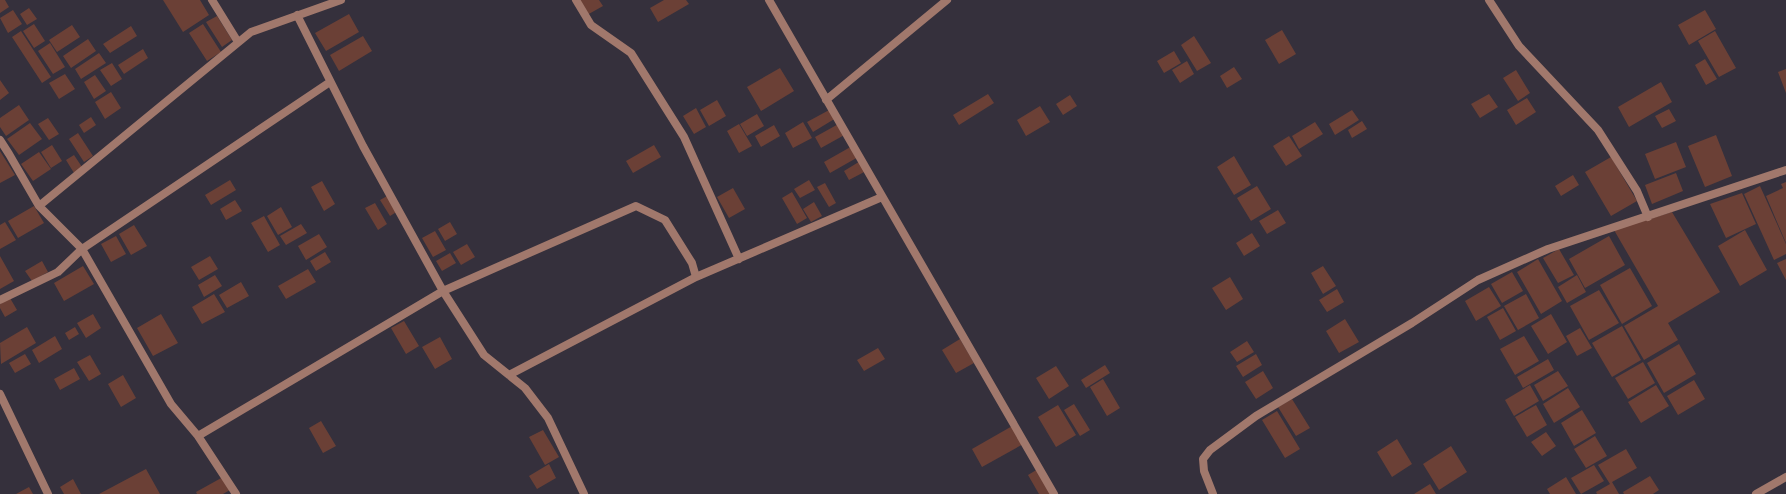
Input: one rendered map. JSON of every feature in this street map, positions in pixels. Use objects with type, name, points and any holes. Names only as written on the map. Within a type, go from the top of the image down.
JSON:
[{"type":"street","points":[[212,0],[238,42]]},
{"type":"street","points":[[39,206],[251,32],[341,0]]},
{"type":"street","points":[[576,0],[591,25],[631,53],[680,131],[739,259]]},
{"type":"street","points":[[769,0],[1054,494]]},
{"type":"street","points":[[826,100],[947,0]]},
{"type":"street","points":[[1489,0],[1520,46],[1598,130],[1637,191],[1648,217]]},
{"type":"street","points":[[297,15],[363,146],[443,291],[484,356],[525,388],[548,418],[584,494]]},
{"type":"street","points":[[0,300],[58,272],[82,249],[330,82]]},
{"type":"street","points":[[0,140],[39,206],[82,249],[171,404],[198,436],[236,494]]},
{"type":"street","points":[[1213,494],[1204,471],[1203,459],[1210,450],[1256,416],[1412,323],[1478,280],[1548,250],[1786,170]]},
{"type":"street","points":[[509,375],[696,277],[882,197]]},
{"type":"street","points":[[198,436],[443,291],[636,206],[665,220],[692,263],[696,277]]},
{"type":"street","points":[[0,394],[48,494]]},
{"type":"street","points":[[1756,494],[1786,477]]},
{"type":"building","points":[[0,0],[5,0],[9,7],[0,13]]},
{"type":"building","points":[[163,0],[200,0],[209,15],[183,32]]},
{"type":"building","points":[[579,0],[599,0],[603,6],[587,15]]},
{"type":"building","points":[[664,0],[686,0],[689,4],[658,22],[650,8]]},
{"type":"building","points":[[29,8],[37,19],[27,25],[20,14]]},
{"type":"building","points":[[13,10],[22,24],[8,33],[0,18]]},
{"type":"building","points":[[1705,10],[1716,29],[1689,45],[1678,25]]},
{"type":"building","points":[[349,14],[359,32],[326,51],[315,33]]},
{"type":"building","points":[[217,16],[232,40],[222,47],[206,22]]},
{"type":"building","points":[[34,24],[45,41],[34,48],[23,31]]},
{"type":"building","points":[[203,24],[221,52],[207,61],[189,33]]},
{"type":"building","points":[[72,25],[80,37],[57,52],[49,40]]},
{"type":"building","points":[[131,26],[137,36],[110,53],[103,44]]},
{"type":"building","points":[[1282,30],[1296,54],[1279,64],[1265,40]]},
{"type":"building","points":[[21,31],[51,77],[42,83],[12,37]]},
{"type":"building","points":[[1715,31],[1736,68],[1719,77],[1698,41]]},
{"type":"building","points":[[363,36],[372,51],[339,71],[330,55]]},
{"type":"building","points":[[1194,36],[1211,63],[1197,71],[1181,45]]},
{"type":"building","points":[[88,39],[96,51],[71,68],[63,56]]},
{"type":"building","points":[[50,43],[65,67],[53,74],[38,51]]},
{"type":"building","points":[[143,49],[148,58],[124,74],[118,65]]},
{"type":"building","points":[[1174,51],[1181,63],[1164,73],[1157,61]]},
{"type":"building","points":[[99,53],[106,63],[81,79],[75,69]]},
{"type":"building","points":[[1705,59],[1717,79],[1706,85],[1695,65]]},
{"type":"building","points":[[1187,61],[1194,74],[1180,83],[1172,70]]},
{"type":"building","points":[[112,63],[122,79],[111,86],[100,70]]},
{"type":"building","points":[[1234,67],[1242,79],[1227,88],[1220,76]]},
{"type":"building","points":[[780,68],[794,91],[761,111],[747,87]]},
{"type":"building","points":[[1786,69],[1786,93],[1778,72]]},
{"type":"building","points":[[1516,70],[1530,93],[1518,101],[1503,78]]},
{"type":"building","points":[[65,74],[75,89],[59,99],[49,83]]},
{"type":"building","points":[[95,75],[106,91],[94,99],[84,82]]},
{"type":"building","points":[[0,80],[9,93],[0,100]]},
{"type":"building","points":[[1661,82],[1672,102],[1629,127],[1618,107]]},
{"type":"building","points":[[111,92],[121,108],[105,119],[95,102]]},
{"type":"building","points":[[988,94],[994,103],[959,125],[953,115]]},
{"type":"building","points":[[1489,94],[1498,107],[1480,118],[1471,104]]},
{"type":"building","points":[[1070,95],[1077,106],[1063,115],[1056,104]]},
{"type":"building","points":[[1527,98],[1536,112],[1516,125],[1507,110]]},
{"type":"building","points":[[717,100],[726,116],[709,126],[700,110]]},
{"type":"building","points":[[19,105],[29,120],[6,136],[0,127],[0,118]]},
{"type":"building","points":[[1040,106],[1050,122],[1026,136],[1017,120]]},
{"type":"building","points":[[696,108],[706,127],[694,134],[683,116]]},
{"type":"building","points":[[831,109],[836,118],[813,132],[807,122]]},
{"type":"building","points":[[1669,109],[1676,121],[1662,128],[1655,116]]},
{"type":"building","points":[[1352,110],[1359,120],[1335,135],[1329,124]]},
{"type":"building","points":[[757,114],[764,126],[747,136],[740,124]]},
{"type":"building","points":[[91,117],[96,125],[84,133],[79,125]]},
{"type":"building","points":[[48,118],[59,134],[49,140],[38,124]]},
{"type":"building","points":[[1362,121],[1367,129],[1352,138],[1348,130]]},
{"type":"building","points":[[803,122],[812,138],[793,148],[785,133]]},
{"type":"building","points":[[842,122],[848,133],[821,148],[815,137]]},
{"type":"building","points":[[1315,122],[1323,134],[1299,149],[1292,136]]},
{"type":"building","points":[[30,123],[42,139],[19,155],[7,139]]},
{"type":"building","points":[[739,124],[752,146],[739,153],[727,131]]},
{"type":"building","points":[[774,125],[780,136],[761,147],[755,136]]},
{"type":"building","points":[[78,133],[93,156],[84,162],[69,139]]},
{"type":"building","points":[[1716,135],[1732,176],[1705,187],[1688,146]]},
{"type":"building","points":[[1289,136],[1302,156],[1286,166],[1273,146]]},
{"type":"building","points":[[1676,142],[1686,167],[1655,179],[1645,154]]},
{"type":"building","points":[[52,145],[62,161],[51,168],[41,152]]},
{"type":"building","points":[[654,145],[661,157],[633,173],[626,161]]},
{"type":"building","points":[[854,145],[860,156],[830,173],[824,162]]},
{"type":"building","points":[[0,151],[15,175],[0,183]]},
{"type":"building","points":[[39,152],[51,169],[33,181],[21,164]]},
{"type":"building","points":[[74,155],[82,167],[74,173],[66,160]]},
{"type":"building","points":[[1234,156],[1251,185],[1234,195],[1217,167]]},
{"type":"building","points":[[1611,157],[1637,201],[1611,216],[1585,172]]},
{"type":"building","points":[[862,160],[868,170],[849,180],[844,171]]},
{"type":"building","points":[[1676,173],[1683,191],[1652,204],[1645,185]]},
{"type":"building","points":[[1573,175],[1579,185],[1561,196],[1555,186]]},
{"type":"building","points":[[230,180],[236,190],[211,205],[205,195]]},
{"type":"building","points":[[809,180],[815,190],[800,198],[794,189]]},
{"type":"building","points":[[322,181],[335,204],[324,211],[311,187]]},
{"type":"building","points":[[1786,182],[1786,243],[1766,196],[1783,188],[1781,184]]},
{"type":"building","points":[[825,183],[836,203],[829,207],[817,187]]},
{"type":"building","points":[[1257,186],[1271,209],[1251,221],[1237,198]]},
{"type":"building","points":[[1760,186],[1786,244],[1786,254],[1774,260],[1744,194]]},
{"type":"building","points":[[733,188],[745,209],[729,218],[717,197]]},
{"type":"building","points":[[792,192],[807,218],[797,224],[782,198]]},
{"type":"building","points":[[1742,193],[1756,224],[1726,238],[1710,204]]},
{"type":"building","points":[[389,195],[398,211],[390,216],[380,200]]},
{"type":"building","points":[[235,200],[242,211],[226,220],[220,209]]},
{"type":"building","points":[[814,202],[822,216],[811,222],[803,209]]},
{"type":"building","points":[[375,203],[387,224],[378,230],[365,208]]},
{"type":"building","points":[[34,206],[44,223],[18,238],[8,221]]},
{"type":"building","points":[[281,207],[292,227],[278,235],[267,216]]},
{"type":"building","points":[[1278,210],[1286,223],[1267,234],[1259,221]]},
{"type":"building","points":[[1672,212],[1720,292],[1668,323],[1678,340],[1644,360],[1624,326],[1658,306],[1614,230]]},
{"type":"building","points":[[264,216],[280,245],[268,252],[251,223]]},
{"type":"building","points":[[5,222],[16,240],[0,249],[0,225]]},
{"type":"building","points":[[450,222],[457,234],[445,241],[438,229]]},
{"type":"building","points":[[301,224],[307,233],[286,245],[280,236]]},
{"type":"building","points":[[134,225],[147,246],[131,255],[119,234]]},
{"type":"building","points":[[1745,230],[1767,270],[1740,286],[1718,246]]},
{"type":"building","points":[[435,231],[446,250],[433,257],[422,238]]},
{"type":"building","points":[[1252,233],[1260,246],[1244,256],[1236,243]]},
{"type":"building","points":[[319,234],[327,247],[306,260],[298,246]]},
{"type":"building","points":[[116,236],[126,254],[111,262],[101,244]]},
{"type":"building","points":[[1609,236],[1625,265],[1585,288],[1569,259]]},
{"type":"building","points":[[467,244],[475,257],[461,265],[453,252]]},
{"type":"building","points":[[1559,249],[1574,275],[1558,283],[1543,258]]},
{"type":"building","points":[[325,252],[331,262],[316,271],[310,261]]},
{"type":"building","points":[[450,253],[456,263],[442,271],[436,261]]},
{"type":"building","points":[[0,256],[14,281],[0,289]]},
{"type":"building","points":[[210,256],[218,269],[199,280],[191,267]]},
{"type":"building","points":[[1538,259],[1562,301],[1541,314],[1517,272]]},
{"type":"building","points":[[1786,259],[1786,280],[1777,263]]},
{"type":"building","points":[[42,261],[48,272],[32,281],[25,271]]},
{"type":"building","points":[[83,266],[94,284],[64,301],[54,283]]},
{"type":"building","points":[[1323,266],[1336,286],[1323,294],[1311,273]]},
{"type":"building","points":[[1630,268],[1652,306],[1622,324],[1600,285]]},
{"type":"building","points":[[308,269],[316,282],[286,299],[278,286]]},
{"type":"building","points":[[1512,272],[1523,291],[1502,303],[1491,284]]},
{"type":"building","points":[[215,275],[222,286],[204,297],[198,285]]},
{"type":"building","points":[[1577,275],[1586,292],[1567,303],[1558,287]]},
{"type":"building","points":[[1230,277],[1243,299],[1226,310],[1212,288]]},
{"type":"building","points":[[241,282],[249,296],[227,308],[219,295]]},
{"type":"building","points":[[1489,287],[1501,306],[1476,321],[1465,301]]},
{"type":"building","points":[[1337,289],[1344,302],[1327,312],[1319,300]]},
{"type":"building","points":[[1599,290],[1619,323],[1589,340],[1570,306]]},
{"type":"building","points":[[214,294],[225,312],[202,324],[192,307]]},
{"type":"building","points":[[1526,294],[1539,318],[1518,330],[1504,306]]},
{"type":"building","points":[[10,298],[17,310],[5,317],[0,308],[0,304]]},
{"type":"building","points":[[1503,308],[1516,331],[1500,340],[1487,317]]},
{"type":"building","points":[[93,314],[101,328],[86,338],[77,323]]},
{"type":"building","points":[[161,314],[178,343],[153,356],[137,328]]},
{"type":"building","points":[[1551,314],[1567,342],[1548,354],[1531,326]]},
{"type":"building","points":[[1345,319],[1359,342],[1339,353],[1326,331]]},
{"type":"building","points":[[404,321],[419,346],[406,354],[391,328]]},
{"type":"building","points":[[1622,326],[1641,360],[1612,377],[1592,343]]},
{"type":"building","points":[[27,327],[36,343],[1,364],[0,343]]},
{"type":"building","points":[[75,327],[79,334],[69,340],[65,333]]},
{"type":"building","points":[[1580,328],[1592,348],[1577,356],[1566,336]]},
{"type":"building","points":[[55,336],[62,349],[39,363],[32,350]]},
{"type":"building","points":[[1524,336],[1539,361],[1515,375],[1500,349]]},
{"type":"building","points":[[440,337],[452,359],[435,369],[422,347]]},
{"type":"building","points":[[960,339],[974,363],[956,373],[942,350]]},
{"type":"building","points":[[1247,341],[1254,352],[1237,362],[1230,352]]},
{"type":"building","points":[[1679,344],[1696,374],[1664,393],[1647,363]]},
{"type":"building","points":[[878,348],[885,359],[864,371],[857,360]]},
{"type":"building","points":[[25,354],[31,364],[15,373],[9,363]]},
{"type":"building","points":[[1256,354],[1262,365],[1243,377],[1236,366]]},
{"type":"building","points":[[90,355],[101,374],[89,381],[77,362]]},
{"type":"building","points":[[1548,359],[1554,370],[1523,388],[1517,377]]},
{"type":"building","points":[[1643,362],[1655,383],[1628,399],[1615,378]]},
{"type":"building","points":[[1105,365],[1110,373],[1086,388],[1081,380]]},
{"type":"building","points":[[1056,366],[1069,386],[1049,399],[1036,378]]},
{"type":"building","points":[[74,368],[80,379],[60,390],[54,379]]},
{"type":"building","points":[[1263,371],[1273,388],[1256,399],[1245,382]]},
{"type":"building","points":[[1558,371],[1568,386],[1543,401],[1534,385]]},
{"type":"building","points":[[123,375],[136,398],[121,407],[108,384]]},
{"type":"building","points":[[1103,379],[1120,408],[1107,416],[1090,387]]},
{"type":"building","points":[[1694,380],[1705,399],[1678,415],[1667,396]]},
{"type":"building","points":[[1530,385],[1539,401],[1514,416],[1505,400]]},
{"type":"building","points":[[1656,385],[1669,406],[1641,423],[1628,402]]},
{"type":"building","points":[[1568,388],[1580,407],[1554,423],[1543,404]]},
{"type":"building","points":[[1292,399],[1310,428],[1296,436],[1278,407]]},
{"type":"building","points":[[1074,404],[1090,430],[1080,436],[1064,410]]},
{"type":"building","points":[[1058,405],[1076,435],[1056,447],[1038,417]]},
{"type":"building","points":[[1536,405],[1547,425],[1527,437],[1515,417]]},
{"type":"building","points":[[1582,410],[1596,433],[1574,446],[1561,423]]},
{"type":"building","points":[[1277,411],[1300,449],[1285,458],[1262,420]]},
{"type":"building","points":[[321,421],[336,446],[323,453],[309,428]]},
{"type":"building","points":[[1014,425],[1025,443],[982,467],[972,449]]},
{"type":"building","points":[[543,430],[559,457],[545,465],[529,437]]},
{"type":"building","points":[[1546,432],[1556,446],[1542,456],[1531,442]]},
{"type":"building","points":[[1595,436],[1607,456],[1586,468],[1574,449]]},
{"type":"building","points":[[1397,439],[1412,464],[1392,477],[1377,452]]},
{"type":"building","points":[[1451,446],[1467,472],[1439,490],[1423,464]]},
{"type":"building","points":[[1626,449],[1637,468],[1612,482],[1619,494],[1597,494],[1596,492],[1610,484],[1598,465]]},
{"type":"building","points":[[549,464],[556,478],[537,489],[529,476]]},
{"type":"building","points":[[1594,465],[1604,481],[1581,494],[1571,478]]},
{"type":"building","points":[[146,469],[160,494],[99,494]]},
{"type":"building","points":[[1038,469],[1053,494],[1039,494],[1028,475]]},
{"type":"building","points":[[1650,476],[1659,490],[1653,494],[1624,494],[1623,492]]},
{"type":"building","points":[[223,477],[230,490],[223,494],[197,494],[196,492]]},
{"type":"building","points":[[1566,477],[1576,494],[1550,494],[1547,489]]},
{"type":"building","points":[[73,479],[81,494],[64,494],[60,487]]},
{"type":"building","points":[[1430,484],[1436,494],[1414,494]]},
{"type":"building","points":[[29,487],[33,494],[16,494]]}]
